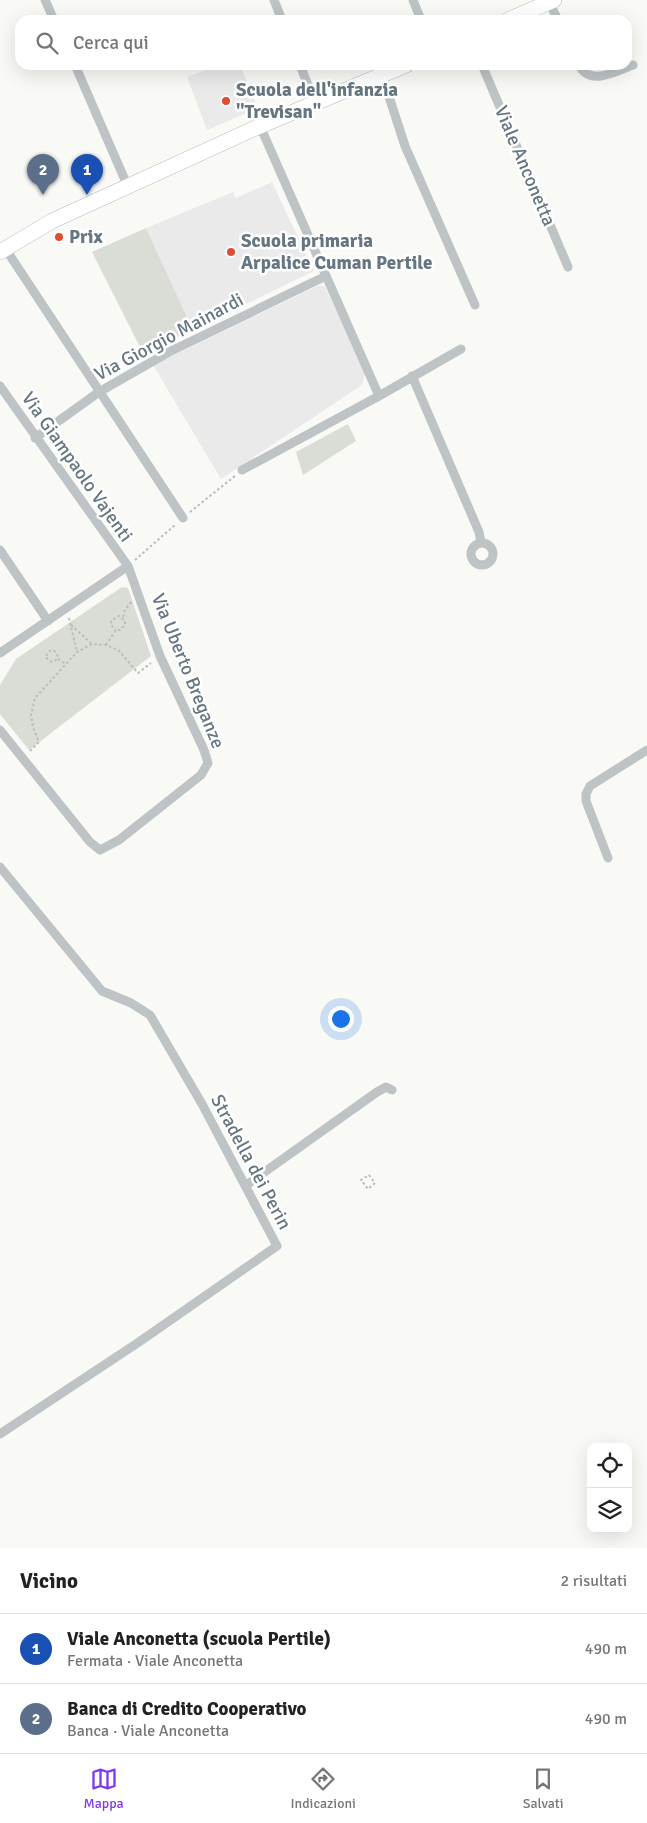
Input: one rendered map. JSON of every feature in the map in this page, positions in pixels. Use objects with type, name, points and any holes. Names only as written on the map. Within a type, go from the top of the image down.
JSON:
[{"type":"main road","points":[[514,15],[526,5],[551,1]]},
{"type":"main road","points":[[2,250],[52,221],[128,186],[260,126],[394,70]]},
{"type":"street","points":[[45,0],[52,15]]},
{"type":"street","points":[[274,0],[280,15]]},
{"type":"street","points":[[413,0],[419,15]]},
{"type":"street","points":[[551,1],[556,15]]},
{"type":"street","points":[[77,70],[128,186]]},
{"type":"street","points":[[302,70],[315,103]]},
{"type":"street","name":"Viale Anconetta","points":[[484,70],[568,267]]},
{"type":"street","points":[[582,70],[589,76],[596,78],[619,70]]},
{"type":"street","points":[[382,75],[405,146],[475,305]]},
{"type":"street","points":[[260,126],[378,396]]},
{"type":"street","points":[[2,250],[183,518]]},
{"type":"street","name":"Via Giorgio Mainardi","points":[[35,438],[99,392],[169,352],[326,276]]},
{"type":"street","points":[[242,470],[461,349]]},
{"type":"street","points":[[412,376],[479,532],[481,543]]},
{"type":"street","name":"Via Giampaolo Vajenti","points":[[0,386],[35,438],[128,566]]},
{"type":"street","points":[[0,550],[48,621]]},
{"type":"street","points":[[0,653],[128,566]]},
{"type":"street","name":"Via Uberto Breganze","points":[[0,730],[90,842],[100,850],[119,840],[201,775],[208,763],[204,750],[160,656],[128,566]]},
{"type":"street","points":[[0,660],[8,647]]},
{"type":"street","points":[[608,858],[586,801],[586,794],[590,786],[647,750]]},
{"type":"street","name":"Stradella dei Perin","points":[[0,867],[102,991],[131,1003],[150,1015],[202,1104],[277,1246],[139,1342],[0,1434]]},
{"type":"street","points":[[245,1186],[377,1092],[386,1088],[392,1090]]},
{"type":"path","points":[[122,618],[130,602],[140,597]]},
{"type":"path","points":[[70,606],[75,614],[68,619],[77,652]]},
{"type":"path","points":[[116,630],[111,622],[116,617],[122,618]]},
{"type":"path","points":[[106,645],[116,630],[124,628],[125,621],[122,618]]},
{"type":"path","points":[[70,624],[92,644]]},
{"type":"path","points":[[23,758],[39,742],[33,727],[31,714],[35,698],[77,652],[92,644],[106,645],[118,650],[138,673],[160,656]]},
{"type":"path","points":[[56,651],[57,659],[52,662],[47,660],[48,652],[56,651]]},
{"type":"path","points":[[57,659],[66,664]]},
{"type":"path","points":[[368,1174],[375,1183],[368,1188],[362,1180],[368,1174]]},
{"type":"shaded area","name":"Scuola dell'infanzia \"Trevisan\"","points":[[206,70],[242,70],[258,108],[207,130],[187,77]]},
{"type":"shaded area","name":"Scuola primaria Arpalice Cuman Pertile","points":[[272,182],[314,271],[193,330],[146,228],[233,192],[236,198]]},
{"type":"shaded area","points":[[146,228],[193,330],[143,353],[92,252]]},
{"type":"shaded area","points":[[320,285],[325,287],[366,370],[362,385],[221,479],[153,365]]},
{"type":"shaded area","points":[[348,424],[356,441],[303,475],[296,452]]},
{"type":"shaded area","points":[[122,587],[128,588],[151,656],[29,750],[0,714],[0,685],[16,659]]},
{"type":"place","name":"Scuola dell'infanzia \"Trevisan\"","points":[[226,101]]},
{"type":"place","name":"Banca di Credito Cooperativo","points":[[43,195]]},
{"type":"place","name":"Viale Anconetta (scuola Pertile)","points":[[87,195]]},
{"type":"place","name":"Prix","points":[[59,237]]},
{"type":"place","name":"Scuola primaria Arpalice Cuman Pertile","points":[[231,252]]}]
